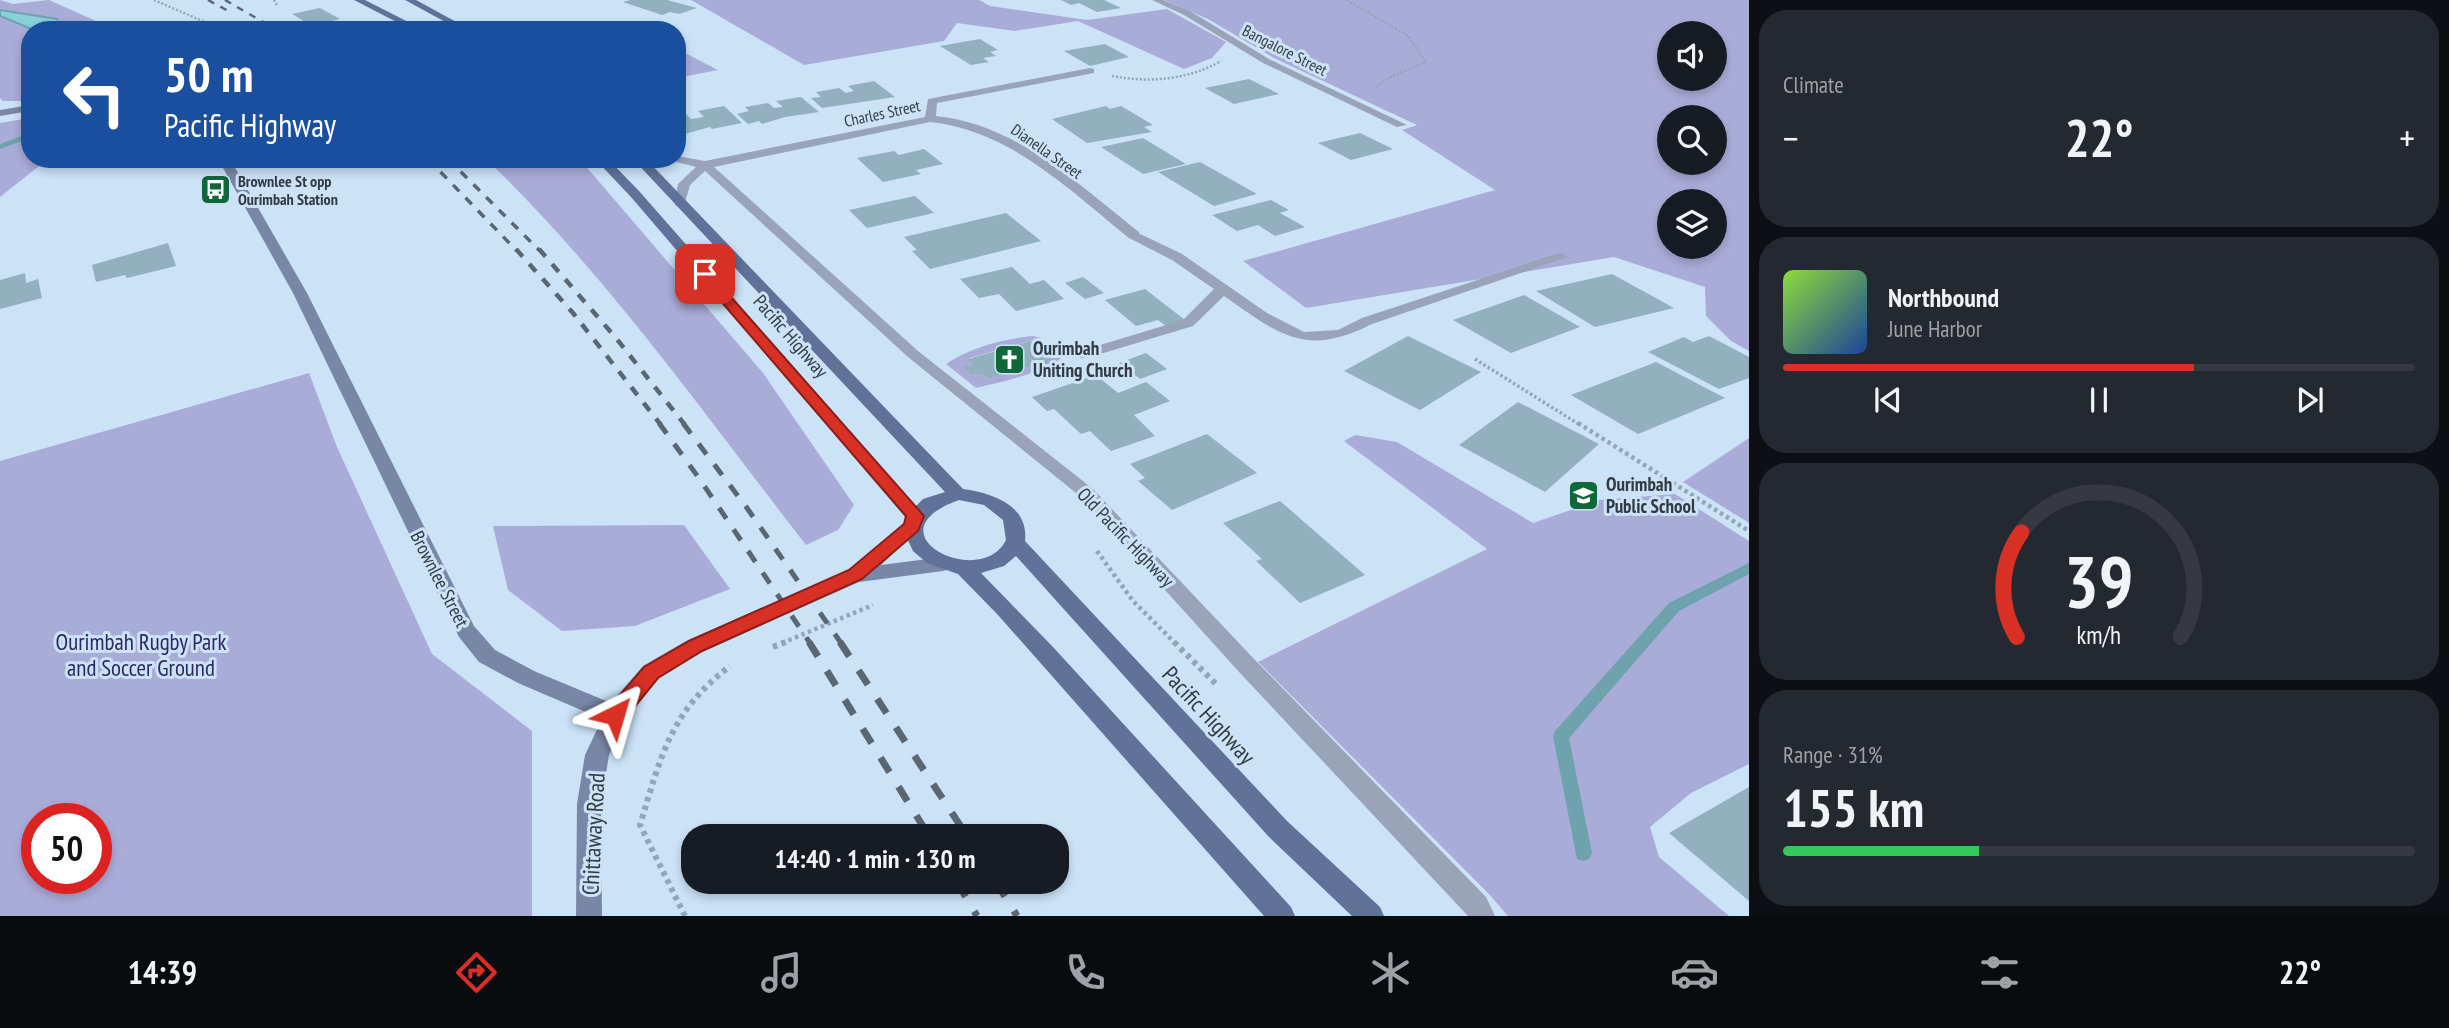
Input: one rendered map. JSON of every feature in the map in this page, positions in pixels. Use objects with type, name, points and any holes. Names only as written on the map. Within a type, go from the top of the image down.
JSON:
[{"type":"main road","points":[[358,0],[401,21]]},
{"type":"main road","points":[[409,0],[450,21]]},
{"type":"main road","name":"Pacific Highway","points":[[610,168],[635,194],[914,521]]},
{"type":"main road","name":"Pacific Highway","points":[[647,168],[958,494]]},
{"type":"main road","points":[[954,566],[995,563],[1008,554],[1016,543],[1017,532],[1014,520],[1004,509],[976,496],[958,494],[938,498],[914,521],[913,538],[920,550],[954,566],[1026,629],[1222,853],[1282,916]]},
{"type":"main road","name":"Pacific Highway","points":[[1016,543],[1278,829],[1371,916]]},
{"type":"street","name":"Bangalore Street","points":[[1156,0],[1187,13],[1234,43],[1401,125]]},
{"type":"street","name":"Charles Street","points":[[686,161],[705,165],[930,119],[932,101],[1090,71]]},
{"type":"street","points":[[0,113],[21,110]]},
{"type":"street","name":"Dianella Street","points":[[930,119],[967,122],[1014,144],[1134,235],[1177,257],[1262,316],[1301,337],[1341,334],[1367,321],[1561,257]]},
{"type":"street","points":[[680,203],[684,184],[705,165]]},
{"type":"street","name":"Old Pacific Highway","points":[[705,165],[913,354],[1087,493],[1248,667],[1477,906],[1482,916]]},
{"type":"street","name":"Brownlee Street","points":[[229,168],[300,293],[466,631],[487,656],[526,677],[615,715]]},
{"type":"street","points":[[1082,355],[1188,323],[1223,289]]},
{"type":"street","points":[[856,575],[914,521]]},
{"type":"street","points":[[615,715],[651,672],[695,646],[856,575],[954,566]]},
{"type":"street","name":"Chittaway Road","points":[[589,916],[589,804],[597,755],[615,715]]},
{"type":"path","points":[[154,0],[202,21]]},
{"type":"path","points":[[274,0],[278,7]]},
{"type":"path","points":[[1346,99],[1365,94],[1388,78],[1426,62],[1408,36],[1347,0]]},
{"type":"path","points":[[1090,71],[1124,80],[1158,81],[1213,66],[1233,53],[1234,43]]},
{"type":"path","points":[[1475,359],[1749,531]]},
{"type":"path","points":[[1045,362],[1054,371]]},
{"type":"path","points":[[764,651],[873,605]]},
{"type":"path","points":[[685,916],[640,825],[671,726],[699,689],[728,667],[740,662]]},
{"type":"green space","points":[[0,0],[13,4],[49,0],[96,21],[35,21],[0,10]]},
{"type":"green space","points":[[691,0],[979,0],[990,6],[1087,20],[1167,9],[1226,42],[1212,58],[1184,69],[1078,21],[1015,31],[957,23],[944,41],[804,65]]},
{"type":"green space","points":[[1164,0],[1749,0],[1749,351],[1731,341],[1706,316],[1705,287],[1614,257],[1306,308],[1243,261],[1495,190],[1402,130],[1417,125],[1274,58],[1208,19]]},
{"type":"green space","points":[[0,16],[21,25],[21,101],[3,101],[0,98]]},
{"type":"green space","points":[[686,54],[718,70],[686,76]]},
{"type":"green space","points":[[21,120],[21,137],[13,142],[21,140],[21,168],[37,168],[0,197],[0,123]]},
{"type":"green space","points":[[495,168],[587,168],[763,373],[854,505],[838,530],[806,545],[653,346],[573,250]]},
{"type":"green space","points":[[1033,336],[1042,338],[969,358],[973,364],[964,367],[972,376],[982,374],[988,379],[1050,360],[1044,353],[1061,348],[1065,354],[1037,371],[976,388],[946,364],[988,345]]},
{"type":"green space","name":"Ourimbah Rugby Park and Soccer Ground","points":[[309,373],[337,447],[432,654],[532,731],[532,916],[0,916],[0,461]]},
{"type":"green space","points":[[1355,435],[1397,442],[1533,523],[1600,500],[1675,494],[1749,541],[1749,764],[1691,793],[1650,827],[1659,857],[1729,916],[1508,916],[1258,662],[1487,549],[1344,441]]},
{"type":"green space","points":[[1749,438],[1749,523],[1683,482]]},
{"type":"green space","points":[[684,525],[730,589],[635,626],[562,631],[508,590],[493,526]]},
{"type":"shaded area","points":[[0,10],[58,21],[21,21],[21,25],[0,16]]},
{"type":"building","points":[[667,0],[697,8],[679,14],[670,12],[662,15],[623,2]]},
{"type":"building","points":[[1061,0],[1104,0],[1121,8],[1097,12],[1079,3],[1071,5]]},
{"type":"building","points":[[320,8],[340,19],[304,21],[292,14]]},
{"type":"building","points":[[980,39],[998,50],[990,52],[996,56],[983,58],[989,62],[971,65],[940,46]]},
{"type":"building","points":[[1105,44],[1129,57],[1090,66],[1064,51]]},
{"type":"building","points":[[1249,79],[1279,94],[1234,104],[1205,88]]},
{"type":"building","points":[[874,81],[895,97],[822,108],[811,98],[821,97],[816,92],[839,88],[846,93],[854,91],[848,86]]},
{"type":"building","points":[[801,97],[819,112],[785,117],[762,124],[759,121],[748,124],[737,114],[749,111],[745,107],[768,103],[774,108],[783,107],[776,101]]},
{"type":"building","points":[[724,106],[742,123],[686,134],[686,114],[691,119],[704,117],[698,111]]},
{"type":"building","points":[[1106,106],[1110,109],[1121,106],[1153,125],[1144,127],[1152,132],[1087,143],[1052,119]]},
{"type":"building","points":[[1360,133],[1393,149],[1351,160],[1318,143]]},
{"type":"building","points":[[1143,138],[1186,164],[1143,174],[1101,147]]},
{"type":"building","points":[[924,149],[943,164],[916,170],[921,174],[883,182],[857,158],[894,151],[899,155]]},
{"type":"building","points":[[1200,162],[1257,194],[1214,206],[1158,172]]},
{"type":"building","points":[[915,196],[934,213],[867,228],[849,210]]},
{"type":"building","points":[[1271,200],[1289,210],[1280,213],[1305,227],[1275,236],[1258,225],[1237,231],[1212,215]]},
{"type":"building","points":[[1006,213],[1041,241],[930,269],[912,251],[917,250],[904,237]]},
{"type":"building","points":[[168,243],[176,266],[127,278],[125,275],[96,282],[92,265]]},
{"type":"building","points":[[1012,267],[1030,284],[1044,280],[1064,299],[1016,311],[999,294],[979,298],[960,279]]},
{"type":"building","points":[[25,273],[26,283],[38,279],[42,298],[0,309],[0,280]]},
{"type":"building","points":[[1612,274],[1674,308],[1595,327],[1536,291]]},
{"type":"building","points":[[1083,277],[1104,293],[1085,299],[1065,283]]},
{"type":"building","points":[[1145,289],[1185,320],[1166,326],[1158,320],[1136,326],[1105,300]]},
{"type":"building","points":[[1524,295],[1580,327],[1511,353],[1453,320]]},
{"type":"building","points":[[1408,336],[1481,372],[1420,410],[1344,371]]},
{"type":"building","points":[[1709,336],[1749,357],[1749,378],[1719,389],[1648,352],[1684,337],[1693,342]]},
{"type":"building","name":"Ourimbah Uniting Church","points":[[1031,341],[1051,360],[988,379],[982,374],[972,376],[963,367],[973,364],[968,359]]},
{"type":"building","points":[[1146,353],[1167,369],[1140,379],[1119,363]]},
{"type":"building","points":[[1656,362],[1725,398],[1638,434],[1571,395]]},
{"type":"building","points":[[1096,375],[1118,393],[1146,382],[1170,401],[1134,415],[1155,436],[1111,451],[1090,431],[1081,434],[1054,409],[1047,411],[1032,397]]},
{"type":"building","points":[[1518,402],[1599,444],[1545,492],[1459,445]]},
{"type":"building","points":[[1207,434],[1257,473],[1172,510],[1138,481],[1145,478],[1130,464]]},
{"type":"building","points":[[1280,501],[1365,575],[1300,603],[1256,561],[1262,559],[1223,523]]},
{"type":"building","points":[[1749,787],[1749,901],[1669,833]]},
{"type":"waterway","points":[[0,147],[21,139]]},
{"type":"waterway","points":[[1583,853],[1561,736],[1674,607],[1749,568]]},
{"type":"railway","points":[[208,0],[232,13]]},
{"type":"railway","points":[[225,0],[261,21]]},
{"type":"railway","points":[[437,168],[517,251]]},
{"type":"railway","points":[[457,168],[540,251]]},
{"type":"railway","points":[[516,249],[573,313],[661,425]]},
{"type":"railway","points":[[539,249],[616,338],[685,425]]},
{"type":"railway","points":[[659,423],[810,643]]},
{"type":"railway","points":[[683,423],[747,508],[841,643]]},
{"type":"railway","points":[[809,642],[922,824]]},
{"type":"railway","points":[[840,642],[959,824]]},
{"type":"railway","points":[[964,894],[977,916]]},
{"type":"railway","points":[[1003,894],[1017,916]]},
{"type":"place","name":"Brownlee St opp Ourimbah Station","points":[[215,190]]},
{"type":"place","name":"Ourimbah Uniting Church","points":[[1010,359]]},
{"type":"place","name":"Ourimbah Public School","points":[[1583,495]]},
{"type":"route","points":[[615,715],[651,672],[695,646],[856,575],[912,527],[915,516],[705,274]]}]
